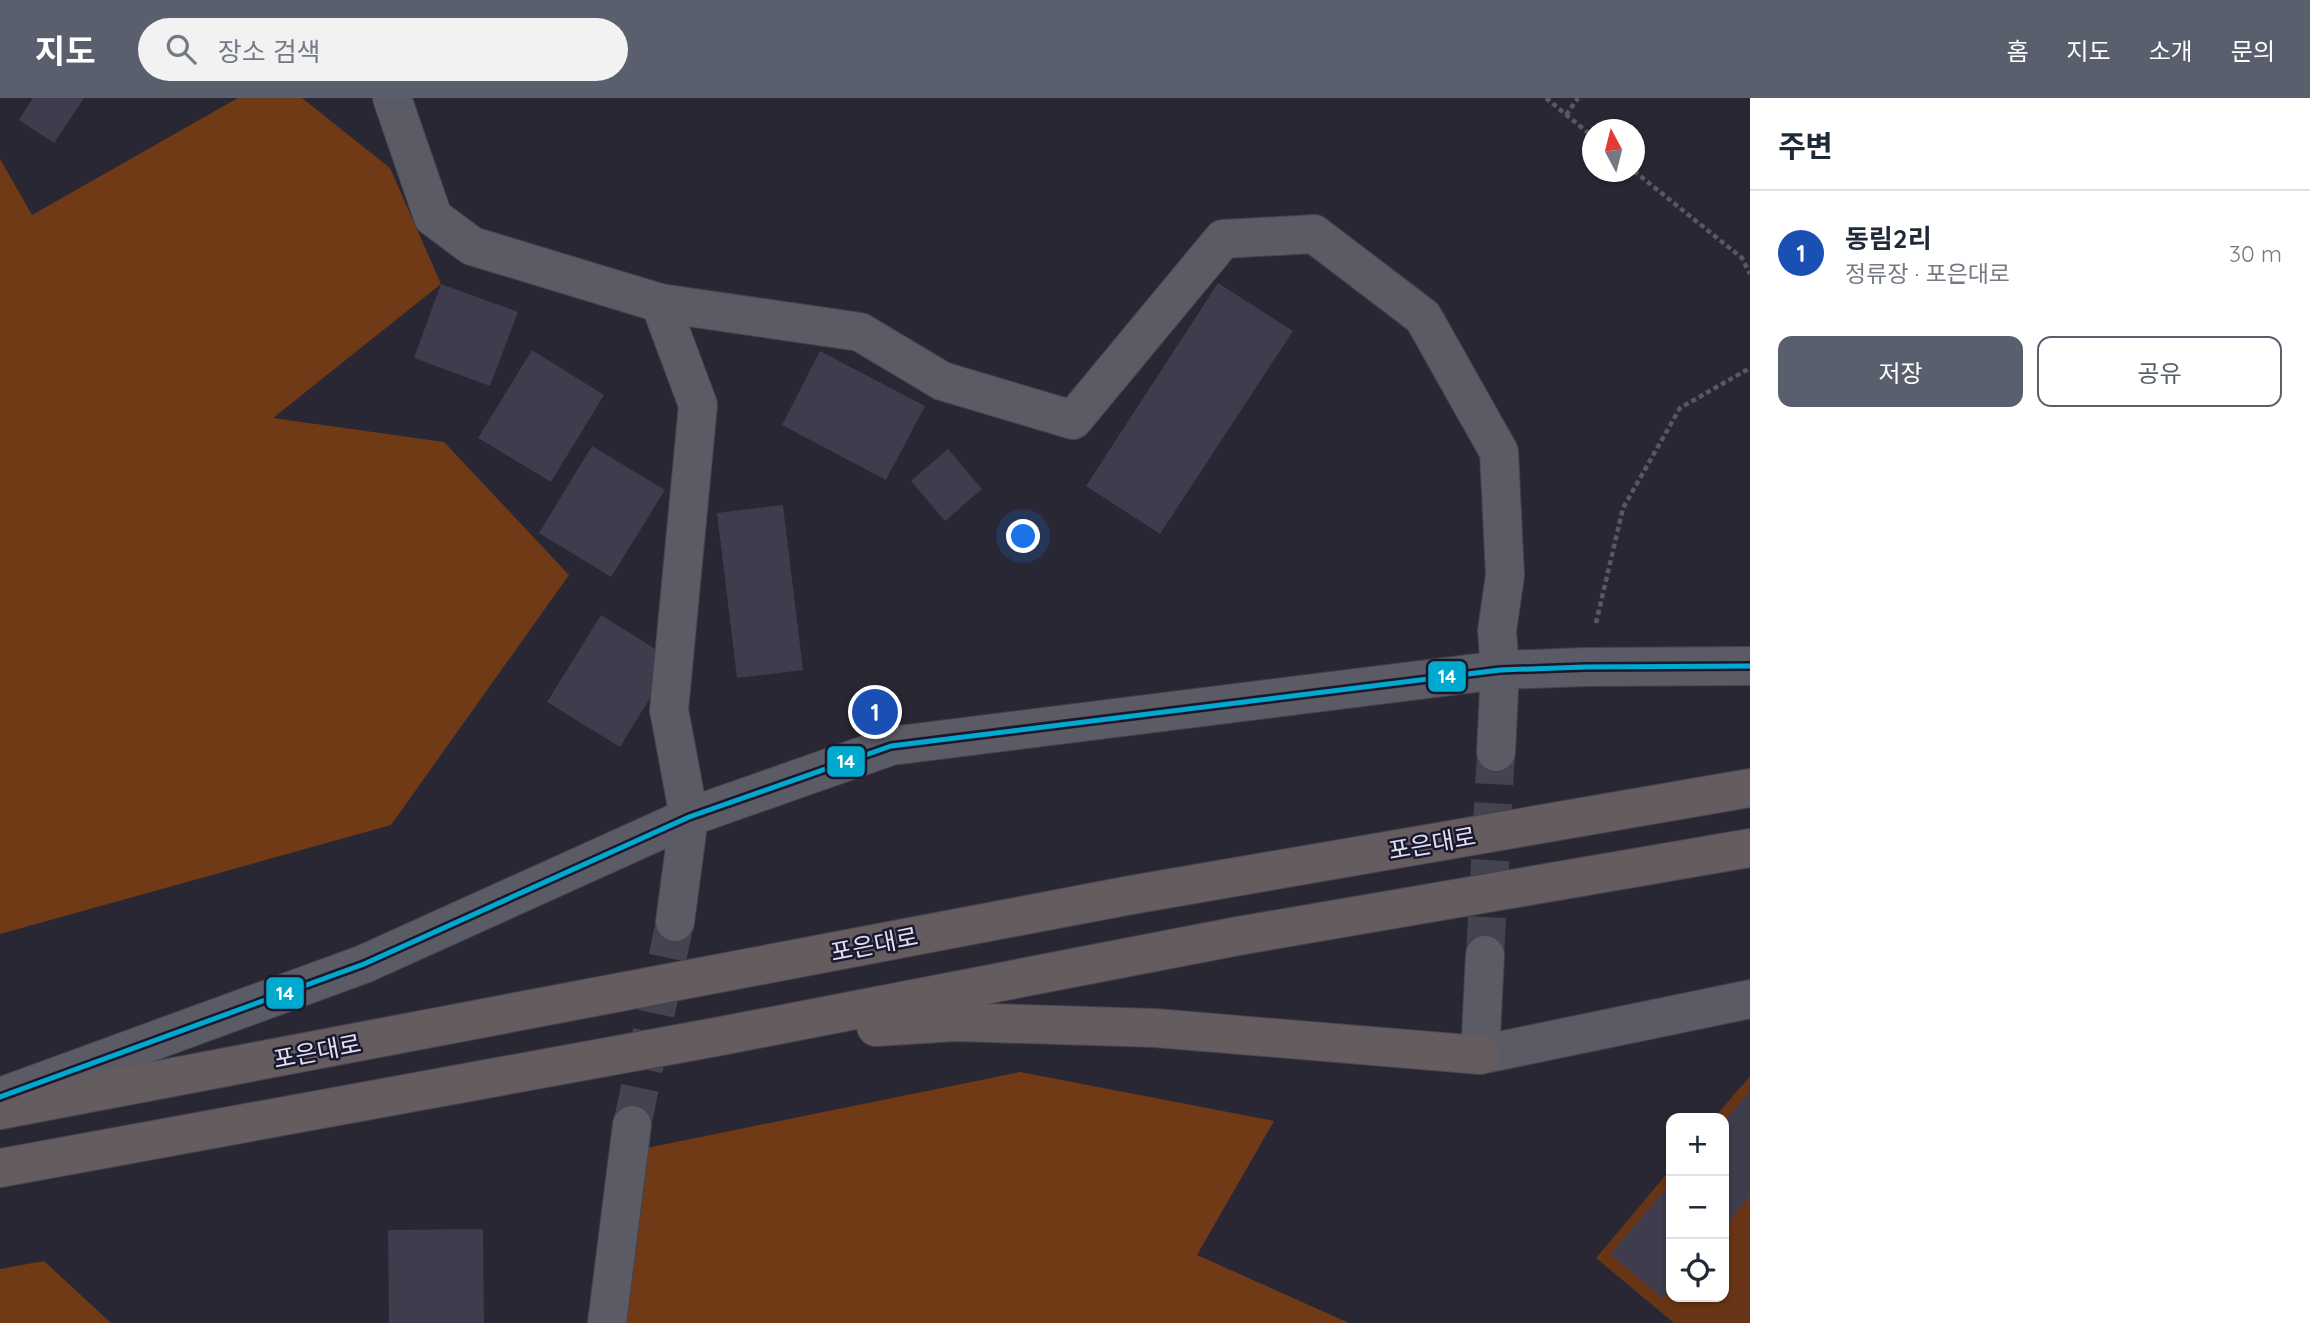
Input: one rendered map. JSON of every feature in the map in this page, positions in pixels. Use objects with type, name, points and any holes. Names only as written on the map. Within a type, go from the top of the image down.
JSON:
[{"type":"highway","name":"포은대로","points":[[0,1110],[1131,895],[1750,789]]},
{"type":"highway","points":[[0,1168],[721,1036],[1238,936],[1750,848]]},
{"type":"highway","points":[[721,1036],[956,1022],[1155,1028],[1480,1055]]},
{"type":"street","points":[[392,98],[433,217],[472,246],[660,303],[860,332],[942,381],[1073,420],[1223,239],[1314,234],[1423,317],[1499,452],[1505,575],[1497,631],[1500,670],[1496,752]]},
{"type":"street","points":[[660,303],[698,405],[669,710],[689,817],[676,922]]},
{"type":"street","points":[[0,1097],[364,964],[689,817],[891,746],[1500,670],[1750,666]]},
{"type":"street","points":[[1485,955],[1480,1055],[1750,999]]},
{"type":"street","points":[[607,1323],[632,1125]]},
{"type":"path","points":[[1546,98],[1582,128]]},
{"type":"path","points":[[1566,115],[1578,98]]},
{"type":"path","points":[[1645,180],[1742,258],[1750,274]]},
{"type":"path","points":[[1585,667],[1623,509],[1680,408],[1750,368]]},
{"type":"shaded area","points":[[238,98],[302,98],[390,168],[441,284],[273,418],[444,442],[569,575],[391,825],[0,934],[0,159],[32,215]]},
{"type":"shaded area","points":[[1020,1072],[1274,1121],[1197,1255],[1349,1323],[603,1323],[617,1154]]},
{"type":"shaded area","points":[[1750,1076],[1750,1323],[1674,1323],[1596,1258],[1666,1175],[1666,1302],[1729,1302],[1729,1113],[1718,1113]]},
{"type":"shaded area","points":[[44,1261],[111,1323],[0,1323],[0,1269]]},
{"type":"building","points":[[33,98],[84,98],[54,143],[19,120]]},
{"type":"building","points":[[1218,283],[1293,331],[1160,534],[1086,486]]},
{"type":"building","points":[[441,284],[518,312],[490,386],[414,358]]},
{"type":"building","points":[[532,350],[604,395],[551,482],[478,438]]},
{"type":"building","points":[[820,351],[925,406],[886,480],[782,425]]},
{"type":"building","points":[[592,446],[665,490],[611,577],[539,533]]},
{"type":"building","points":[[948,449],[982,489],[945,521],[911,481]]},
{"type":"building","points":[[783,505],[803,670],[737,678],[717,513]]},
{"type":"building","points":[[601,615],[673,660],[620,747],[547,702]]},
{"type":"building","points":[[1750,1091],[1750,1196],[1729,1221],[1729,1176],[1729,1116]]},
{"type":"building","points":[[1666,1189],[1666,1294],[1662,1298],[1610,1254]]},
{"type":"building","points":[[483,1229],[484,1323],[389,1323],[388,1230]]},
{"type":"tunnel","points":[[1485,955],[1496,752]]},
{"type":"tunnel","points":[[632,1125],[675,922]]},
{"type":"transit line","name":"14","points":[[0,1097],[364,964],[689,817],[891,746],[1500,670],[1750,666]]},
{"type":"place","name":"동림2리","points":[[875,712]]}]
